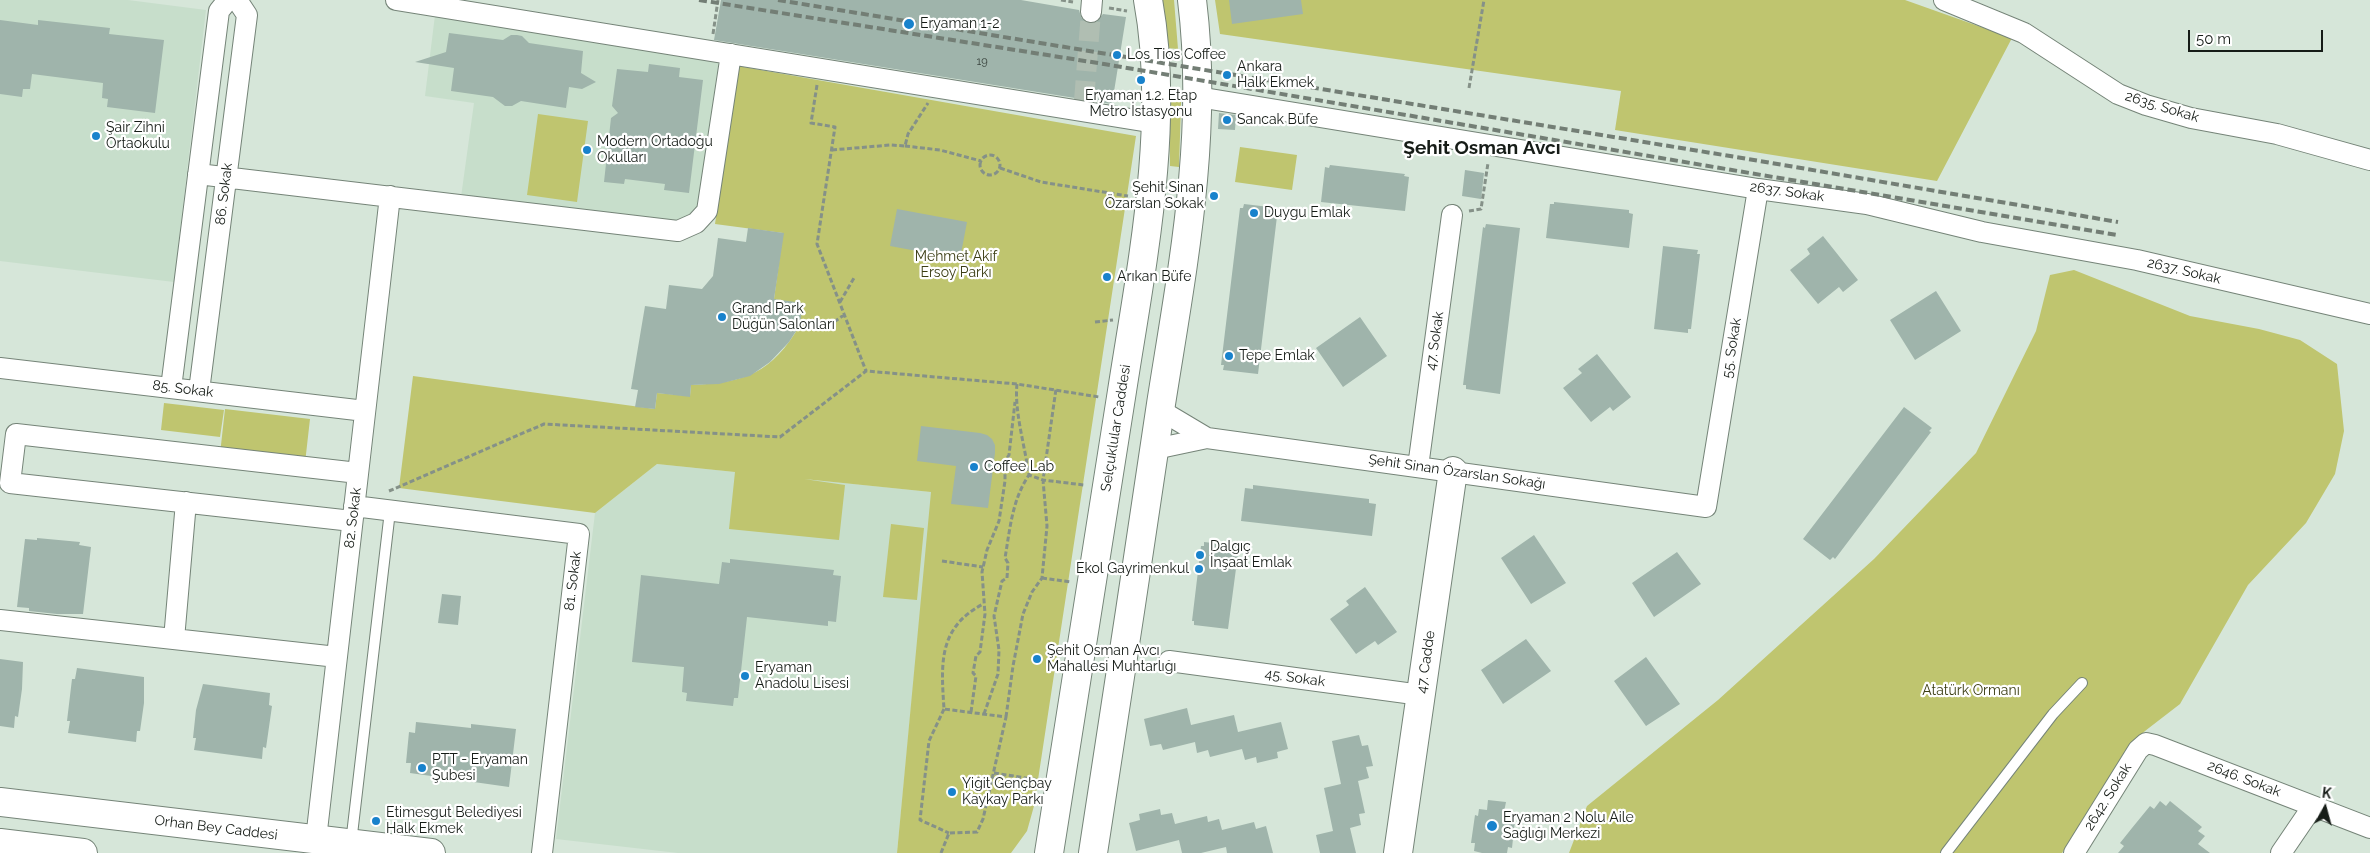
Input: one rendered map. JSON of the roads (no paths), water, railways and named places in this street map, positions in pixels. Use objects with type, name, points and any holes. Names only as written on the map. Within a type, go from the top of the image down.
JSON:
[{"type":"main road","name":"Selçuklular Caddesi","points":[[1045,846],[1060,783],[1142,261],[1155,123],[1153,25],[1148,0]]},
{"type":"main road","points":[[1093,853],[1192,206],[1198,97],[1197,42],[1192,0]]},
{"type":"main road","points":[[1120,404],[1160,410]]},
{"type":"main road","points":[[1113,443],[1155,449]]},
{"type":"main road","name":"47. Cadde","points":[[1398,853],[1454,471]]},
{"type":"main road","name":"Orhan Bey Caddesi","points":[[0,802],[431,853]]},
{"type":"main road","points":[[0,843],[83,853]]},
{"type":"street","name":"86. Sokak","points":[[171,388],[219,11],[228,0]]},
{"type":"street","name":"86. Sokak","points":[[199,391],[247,15],[237,0]]},
{"type":"street","points":[[396,0],[936,87],[1084,106],[1155,123]]},
{"type":"street","name":"2635. Sokak","points":[[1944,0],[2019,30],[2118,94],[2146,105],[2191,118],[2277,134],[2370,160]]},
{"type":"street","points":[[198,174],[678,231],[696,223],[707,211],[730,54]]},
{"type":"street","name":"2637. Sokak","points":[[1198,97],[1758,189],[1867,204],[1982,232],[2137,260],[2370,314]]},
{"type":"street","name":"55. Sokak","points":[[1706,506],[1758,189]]},
{"type":"street","name":"82. Sokak","points":[[316,839],[390,196]]},
{"type":"street","name":"47. Sokak","points":[[1418,467],[1452,215]]},
{"type":"street","name":"85. Sokak","points":[[0,368],[365,411]]},
{"type":"street","points":[[1160,410],[1207,438]]},
{"type":"street","points":[[5,490],[16,434],[358,473]]},
{"type":"street","points":[[1155,449],[1207,438]]},
{"type":"street","name":"Şehit Sinan Özarslan Sokağı","points":[[1207,438],[1706,506]]},
{"type":"street","name":"81. Sokak","points":[[5,490],[353,513],[390,511],[579,534],[542,853]]},
{"type":"street","points":[[174,639],[186,502]]},
{"type":"street","points":[[0,620],[337,657]]},
{"type":"street","name":"45. Sokak","points":[[1169,661],[1421,695]]},
{"type":"street","name":"2646. Sokak","points":[[2146,743],[2155,744],[2370,828]]},
{"type":"street","name":"2642. Sokak","points":[[2074,853],[2138,750],[2146,743]]},
{"type":"street","points":[[2281,853],[2313,806]]},
{"type":"lane","points":[[350,844],[390,511]]},
{"type":"lane","points":[[1946,853],[2053,714],[2082,683]]},
{"type":"tunnel","points":[[1084,101],[1091,12]]},
{"type":"railway","points":[[699,0],[1104,64],[2117,235]]},
{"type":"railway","points":[[778,0],[1742,158],[2118,222]]},
{"type":"place","name":"Eryaman 1-2","points":[[909,24]]},
{"type":"place","name":"Los Tios Coffee","points":[[1117,55]]},
{"type":"place","name":"Ankara Halk Ekmek","points":[[1227,75]]},
{"type":"place","name":"Eryaman 1.2. Etap Metro İstasyonu","points":[[1141,80]]},
{"type":"place","name":"Sancak Büfe","points":[[1227,120]]},
{"type":"place","name":"Şair Zihni Ortaokulu","points":[[96,136]]},
{"type":"place","name":"Modern Ortadoğu Okulları","points":[[587,150]]},
{"type":"place","name":"Şehit Sinan Özarslan Sokak","points":[[1214,196]]},
{"type":"place","name":"Duygu Emlak","points":[[1254,213]]},
{"type":"place","name":"Arıkan Büfe","points":[[1107,277]]},
{"type":"place","name":"Grand Park Düğün Salonları","points":[[722,317]]},
{"type":"place","name":"Tepe Emlak","points":[[1229,356]]},
{"type":"place","name":"Coffee Lab","points":[[974,467]]},
{"type":"place","name":"Dalgıç İnşaat Emlak","points":[[1200,555]]},
{"type":"place","name":"Ekol Gayrimenkul","points":[[1199,569]]},
{"type":"place","name":"Şehit Osman Avcı Mahallesi Muhtarlığı","points":[[1037,659]]},
{"type":"place","name":"Eryaman Anadolu Lisesi","points":[[745,676]]},
{"type":"place","name":"PTT - Eryaman Şubesi","points":[[422,768]]},
{"type":"place","name":"Yiğit Gençbay Kaykay Parkı","points":[[952,792]]},
{"type":"place","name":"Etimesgut Belediyesi Halk Ekmek","points":[[376,821]]},
{"type":"place","name":"Eryaman 2 Nolu Aile Sağlığı Merkezi","points":[[1492,826]]},
{"type":"district","name":"Şehit Osman Avcı","points":[[1482,148]]},
{"type":"park label","name":"Mehmet Akif Ersoy Parkı","points":[[956,266]]},
{"type":"park label","name":"Atatürk Ormanı","points":[[1971,691]]}]
